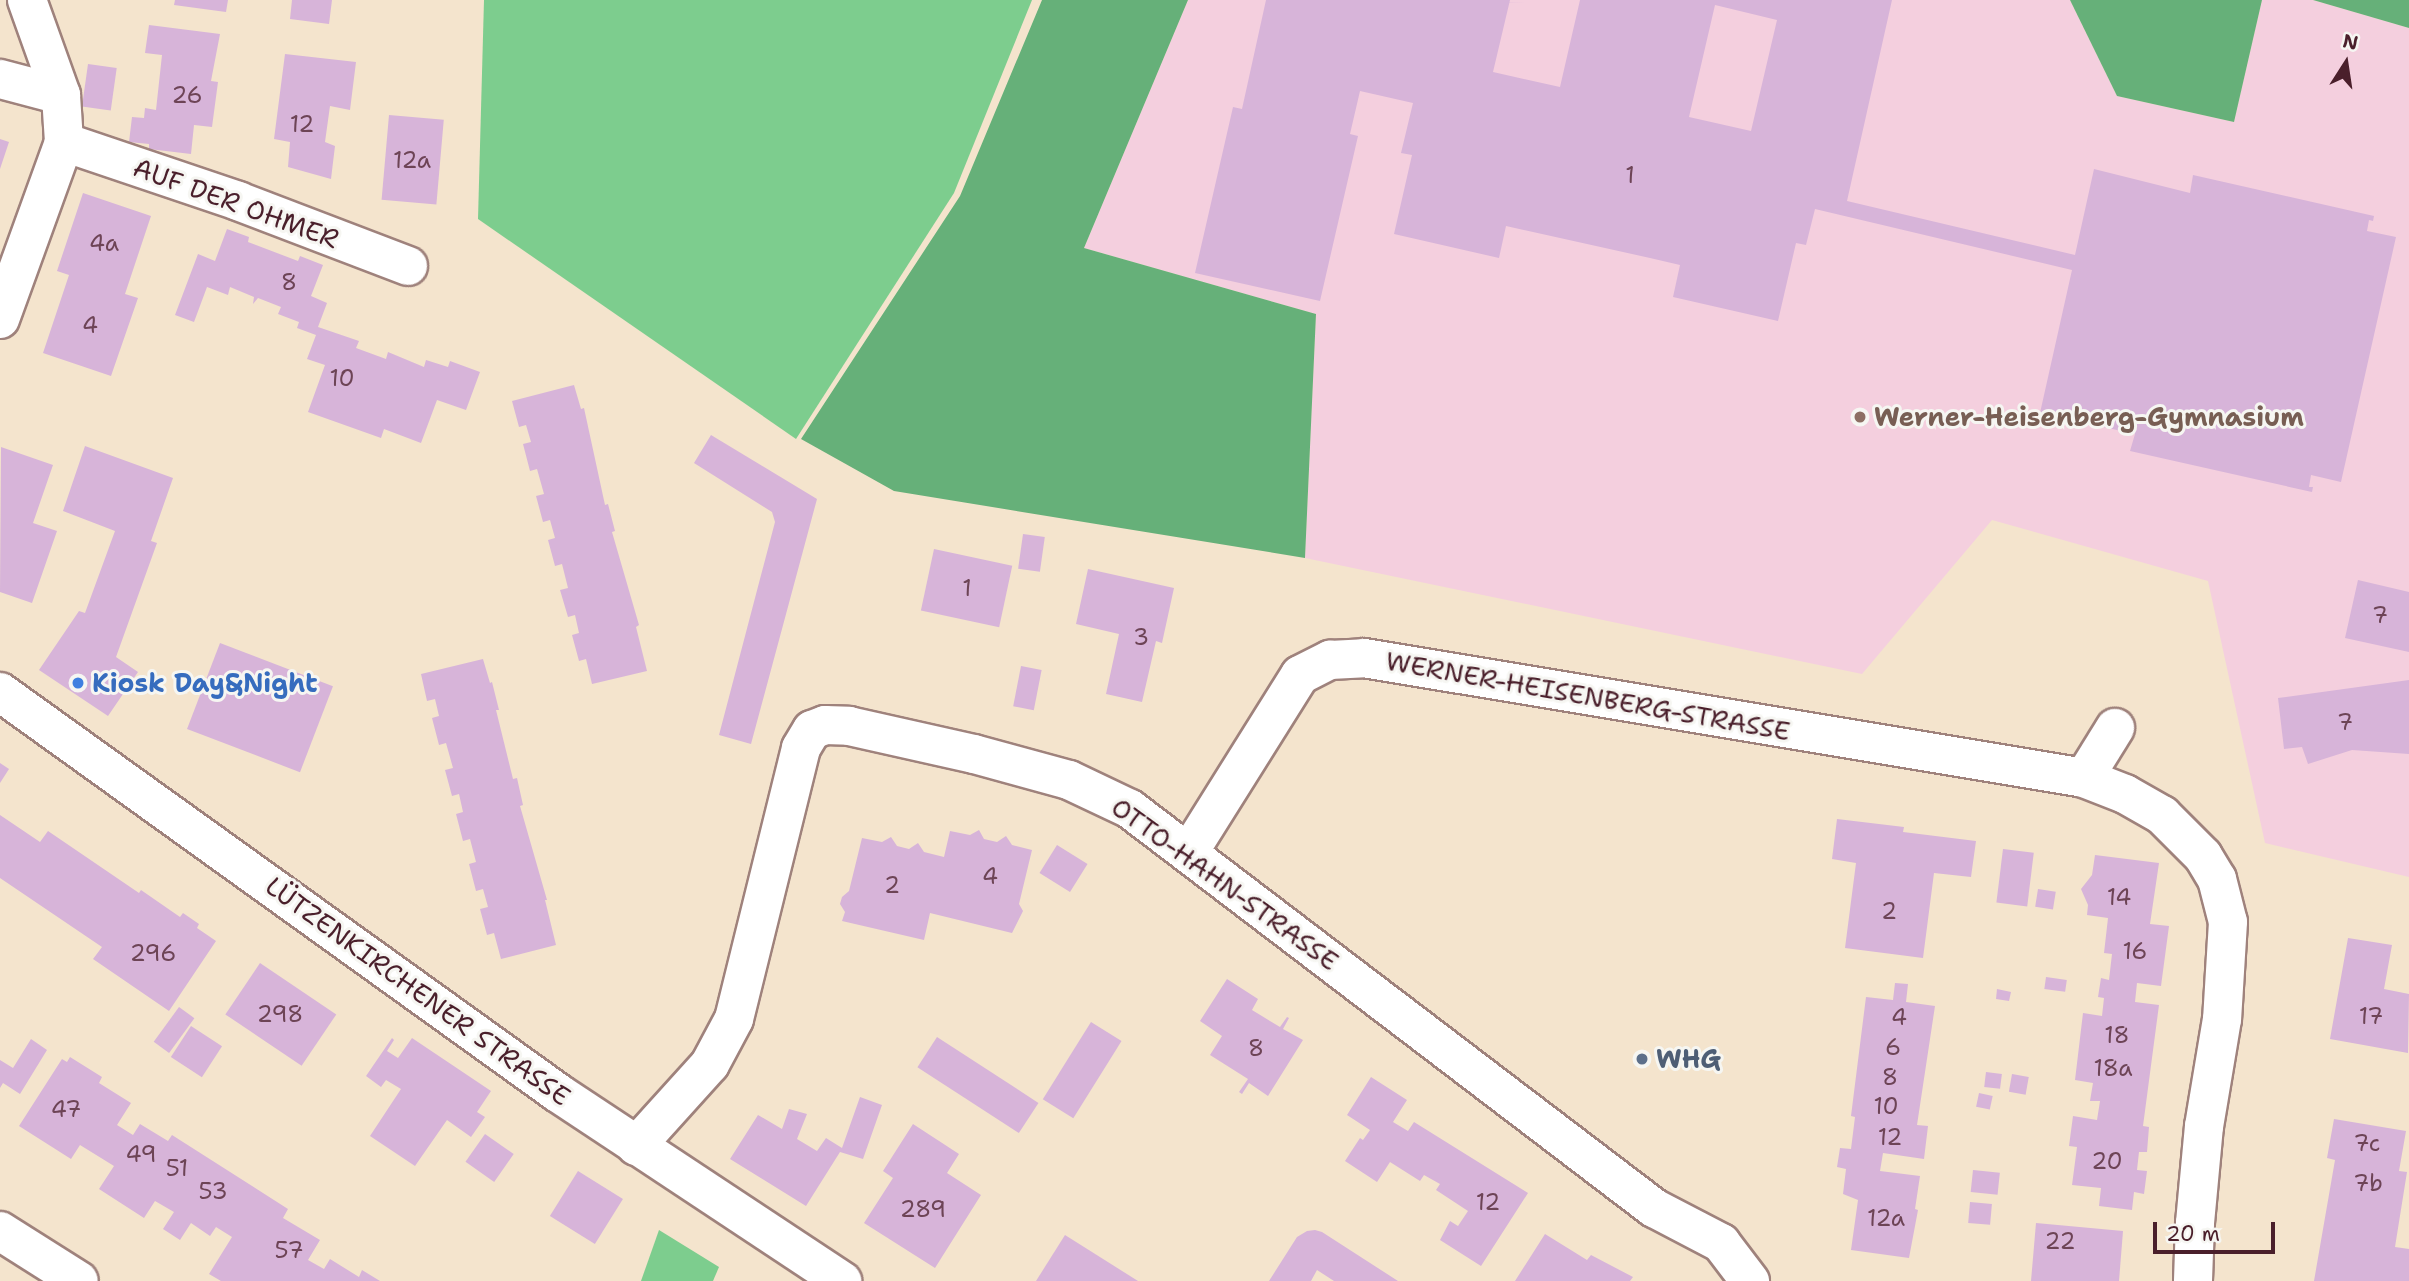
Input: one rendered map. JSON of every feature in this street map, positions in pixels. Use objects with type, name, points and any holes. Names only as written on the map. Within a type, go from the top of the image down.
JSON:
[{"type":"street","points":[[0,320],[64,142],[61,95],[27,0]]},
{"type":"street","points":[[0,79],[61,95]]},
{"type":"street","name":"AUF DER OHMER","points":[[64,142],[238,201],[408,266]]},
{"type":"street","name":"WERNER-HEISENBERG-STRASSE","points":[[1189,852],[1300,675],[1331,660],[1364,659],[2084,778],[2125,794],[2162,816],[2195,848],[2217,879],[2228,922],[2222,1019],[2204,1126],[2197,1195],[2193,1281]]},
{"type":"street","name":"LÜTZENKIRCHENER STRASSE","points":[[0,692],[636,1146],[842,1281]]},
{"type":"street","name":"OTTO-HAHN-STRASSE","points":[[636,1146],[710,1064],[734,1019],[794,770],[812,730],[825,725],[849,726],[974,754],[1069,780],[1130,809],[1654,1208],[1721,1243],[1750,1281]]},
{"type":"street","points":[[2084,778],[2115,728]]},
{"type":"street","points":[[0,1231],[79,1281]]},
{"type":"shaded area","name":"Werner-Heisenberg-Gymnasium","points":[[1188,0],[2070,0],[2117,96],[2234,122],[2262,0],[2313,0],[2409,28],[2409,877],[2265,843],[2208,581],[1992,520],[1862,674],[1305,558],[1316,314],[1084,248]]},
{"type":"green space","points":[[484,0],[1032,0],[954,193],[796,439],[478,219]]},
{"type":"green space","points":[[1042,0],[1188,0],[1084,248],[1316,314],[1305,558],[894,491],[801,439],[960,196]]},
{"type":"green space","points":[[2070,0],[2262,0],[2234,122],[2117,96]]},
{"type":"green space","points":[[2313,0],[2409,0],[2409,28]]},
{"type":"green space","points":[[659,1230],[719,1267],[713,1281],[641,1281]]},
{"type":"building","points":[[175,0],[228,0],[226,12],[174,5]]},
{"type":"building","points":[[292,0],[332,0],[329,24],[290,19]]},
{"type":"building","points":[[1266,0],[1510,0],[1493,72],[1560,87],[1580,0],[1892,0],[1847,201],[2075,255],[2094,169],[2190,193],[2193,175],[2374,216],[2373,221],[2369,220],[2367,231],[2396,237],[2341,482],[2311,475],[2309,487],[2313,487],[2312,492],[2130,451],[2135,434],[2040,413],[2072,270],[1815,209],[1806,245],[1796,243],[1778,321],[1673,297],[1680,265],[1650,258],[1506,226],[1499,258],[1394,234],[1412,155],[1401,153],[1413,103],[1360,91],[1350,134],[1358,136],[1320,301],[1195,273],[1233,107],[1242,109]],"holes":[[[1715,5],[1777,20],[1751,131],[1689,117]]]},
{"type":"building","points":[[149,25],[220,34],[211,81],[218,82],[212,127],[194,125],[191,154],[149,149],[149,144],[129,142],[132,117],[144,118],[145,108],[156,110],[162,55],[145,53]]},
{"type":"building","points":[[285,54],[356,62],[350,110],[330,106],[325,142],[335,146],[331,179],[288,167],[290,142],[274,139]]},
{"type":"building","points":[[88,64],[117,68],[111,111],[82,107]]},
{"type":"building","points":[[389,115],[444,120],[436,204],[382,200]]},
{"type":"building","points":[[0,139],[9,142],[0,169]]},
{"type":"building","points":[[83,193],[151,216],[125,294],[138,298],[111,376],[43,353],[69,275],[57,271]]},
{"type":"building","points":[[227,229],[249,237],[248,242],[298,261],[300,256],[323,265],[311,296],[327,303],[318,327],[359,341],[356,348],[386,359],[388,352],[424,367],[426,360],[448,367],[450,361],[480,372],[466,410],[437,400],[421,443],[384,429],[381,438],[308,412],[325,365],[307,359],[316,335],[297,328],[299,322],[278,314],[281,307],[258,298],[253,304],[254,297],[230,287],[228,295],[207,287],[194,322],[175,315],[198,254],[215,261]]},
{"type":"building","points":[[574,385],[581,409],[584,408],[605,505],[608,504],[615,531],[612,532],[639,625],[636,627],[647,671],[592,684],[586,659],[579,661],[572,635],[579,633],[575,615],[568,617],[560,590],[568,588],[562,564],[555,566],[548,540],[555,538],[550,520],[543,522],[536,496],[544,494],[537,469],[530,471],[523,444],[531,442],[526,425],[519,427],[512,401]]},
{"type":"building","points":[[711,435],[817,499],[751,744],[719,735],[775,522],[772,512],[694,463]]},
{"type":"building","points":[[85,446],[173,478],[151,541],[157,543],[116,657],[138,672],[108,716],[39,670],[79,611],[85,613],[115,531],[63,511]]},
{"type":"building","points":[[1,447],[53,465],[33,523],[57,531],[32,603],[0,592]]},
{"type":"building","points":[[1023,534],[1045,537],[1040,572],[1018,569]]},
{"type":"building","points":[[934,549],[1012,566],[999,627],[921,611]]},
{"type":"building","points":[[1088,569],[1174,588],[1162,643],[1156,641],[1142,702],[1106,694],[1119,634],[1076,624]]},
{"type":"building","points":[[2358,580],[2409,592],[2409,652],[2345,638]]},
{"type":"building","points":[[220,643],[333,686],[300,772],[187,729]]},
{"type":"building","points":[[483,659],[499,710],[496,710],[513,779],[517,778],[523,805],[520,806],[547,900],[556,945],[501,959],[494,933],[487,935],[480,909],[488,907],[483,889],[476,891],[469,864],[476,862],[470,839],[463,841],[456,814],[463,812],[459,794],[452,796],[445,770],[453,768],[446,743],[439,745],[432,718],[439,716],[435,699],[427,701],[421,674]]},
{"type":"building","points":[[1021,666],[1042,670],[1034,710],[1013,706]]},
{"type":"building","points":[[2409,680],[2409,754],[2352,750],[2308,764],[2302,747],[2284,749],[2278,698]]},
{"type":"building","points":[[0,763],[9,769],[0,783]]},
{"type":"building","points":[[0,815],[40,842],[48,831],[139,893],[141,890],[180,917],[183,913],[199,924],[197,928],[216,941],[169,1011],[93,959],[102,947],[0,878]]},
{"type":"building","points":[[1837,819],[1904,827],[1903,832],[1976,841],[1971,877],[1934,873],[1923,958],[1845,948],[1856,863],[1832,859]]},
{"type":"building","points":[[979,830],[984,839],[997,842],[1006,836],[1012,845],[1032,850],[1019,904],[1023,911],[1012,933],[930,913],[924,940],[842,921],[845,912],[840,904],[842,897],[849,891],[862,838],[882,842],[891,837],[897,846],[909,849],[918,843],[924,852],[944,857],[950,831],[970,835]]},
{"type":"building","points":[[1057,845],[1088,864],[1070,892],[1040,873]]},
{"type":"building","points":[[2003,849],[2034,853],[2027,906],[1996,903]]},
{"type":"building","points":[[2095,855],[2159,863],[2150,924],[2169,926],[2161,986],[2137,983],[2135,1002],[2159,1005],[2143,1126],[2149,1127],[2147,1152],[2139,1152],[2137,1170],[2147,1171],[2144,1194],[2134,1192],[2132,1210],[2099,1206],[2101,1188],[2072,1185],[2077,1147],[2069,1146],[2073,1116],[2097,1120],[2100,1101],[2090,1101],[2093,1083],[2075,1080],[2083,1013],[2102,1016],[2104,998],[2098,997],[2101,978],[2109,980],[2112,954],[2104,953],[2108,918],[2087,915],[2088,905],[2081,889],[2092,875]]},
{"type":"building","points":[[2038,889],[2056,892],[2053,910],[2035,907]]},
{"type":"building","points":[[2348,938],[2392,945],[2384,989],[2409,994],[2408,1053],[2330,1039]]},
{"type":"building","points":[[260,963],[336,1014],[302,1066],[225,1014]]},
{"type":"building","points":[[2046,977],[2067,980],[2065,992],[2044,989]]},
{"type":"building","points":[[1227,979],[1258,999],[1252,1010],[1280,1027],[1287,1017],[1289,1018],[1283,1029],[1303,1040],[1268,1096],[1249,1083],[1242,1094],[1239,1092],[1248,1079],[1210,1055],[1222,1036],[1200,1021]]},
{"type":"building","points":[[1895,983],[1908,984],[1906,1002],[1935,1006],[1917,1125],[1928,1126],[1924,1159],[1883,1153],[1880,1171],[1920,1176],[1915,1209],[1918,1210],[1909,1258],[1851,1250],[1858,1200],[1843,1194],[1846,1169],[1837,1167],[1840,1148],[1851,1149],[1855,1117],[1851,1116],[1866,997],[1893,1000]]},
{"type":"building","points":[[1997,989],[2011,992],[2009,1001],[1996,999]]},
{"type":"building","points":[[179,1007],[194,1018],[169,1053],[154,1042]]},
{"type":"building","points":[[1091,1022],[1122,1041],[1073,1118],[1043,1099]]},
{"type":"building","points":[[191,1026],[222,1046],[202,1077],[171,1057]]},
{"type":"building","points":[[937,1037],[1038,1103],[1019,1133],[917,1067]]},
{"type":"building","points":[[392,1038],[394,1040],[387,1051],[398,1058],[412,1038],[491,1091],[477,1112],[485,1117],[471,1137],[447,1120],[415,1166],[370,1136],[401,1089],[386,1080],[381,1087],[366,1076]]},
{"type":"building","points":[[31,1039],[47,1050],[20,1094],[3,1083],[0,1088],[0,1060],[13,1068]]},
{"type":"building","points":[[70,1057],[102,1077],[99,1083],[131,1103],[117,1125],[133,1135],[140,1124],[168,1141],[172,1135],[288,1209],[283,1218],[320,1240],[308,1260],[324,1269],[330,1259],[359,1277],[362,1270],[380,1281],[221,1281],[209,1274],[232,1237],[216,1227],[210,1236],[191,1223],[180,1240],[163,1229],[174,1212],[155,1201],[144,1218],[99,1189],[114,1166],[80,1145],[71,1159],[19,1126],[62,1059],[67,1062]]},
{"type":"building","points":[[1986,1072],[2002,1074],[2000,1089],[1984,1087]]},
{"type":"building","points":[[2012,1074],[2029,1077],[2026,1095],[2009,1092]]},
{"type":"building","points":[[1371,1077],[1407,1100],[1393,1122],[1408,1131],[1414,1122],[1528,1193],[1481,1266],[1440,1240],[1450,1221],[1458,1226],[1468,1211],[1436,1190],[1440,1184],[1424,1175],[1420,1181],[1390,1162],[1377,1182],[1345,1161],[1360,1138],[1363,1140],[1370,1130],[1347,1115]]},
{"type":"building","points":[[1979,1093],[1993,1096],[1990,1110],[1976,1107]]},
{"type":"building","points":[[860,1097],[882,1105],[863,1159],[840,1152],[806,1206],[730,1159],[758,1115],[782,1129],[789,1109],[807,1114],[797,1139],[817,1151],[826,1138],[842,1148]]},
{"type":"building","points":[[2334,1119],[2406,1131],[2399,1171],[2407,1172],[2395,1247],[2409,1249],[2409,1281],[2314,1281],[2335,1160],[2327,1158]]},
{"type":"building","points":[[913,1124],[959,1154],[947,1173],[981,1195],[935,1268],[864,1223],[893,1178],[883,1171]]},
{"type":"building","points":[[485,1134],[514,1154],[494,1182],[465,1162]]},
{"type":"building","points":[[1973,1170],[2000,1173],[1998,1195],[1971,1192]]},
{"type":"building","points":[[578,1171],[623,1199],[595,1244],[550,1216]]},
{"type":"building","points":[[1970,1202],[1992,1204],[1990,1225],[1968,1223]]},
{"type":"building","points":[[2036,1223],[2123,1231],[2119,1281],[2031,1281]]},
{"type":"building","points":[[1315,1230],[1398,1281],[1334,1281],[1317,1270],[1311,1281],[1269,1281],[1297,1237]]},
{"type":"building","points":[[1545,1234],[1587,1260],[1591,1255],[1633,1277],[1630,1281],[1515,1281]]},
{"type":"building","points":[[1065,1235],[1138,1281],[1036,1281]]},
{"type":"place","name":"Werner-Heisenberg-Gymnasium","points":[[1860,417]]},
{"type":"place","name":"Kiosk Day&Night","points":[[78,683]]},
{"type":"place","name":"WHG","points":[[1642,1059]]}]
